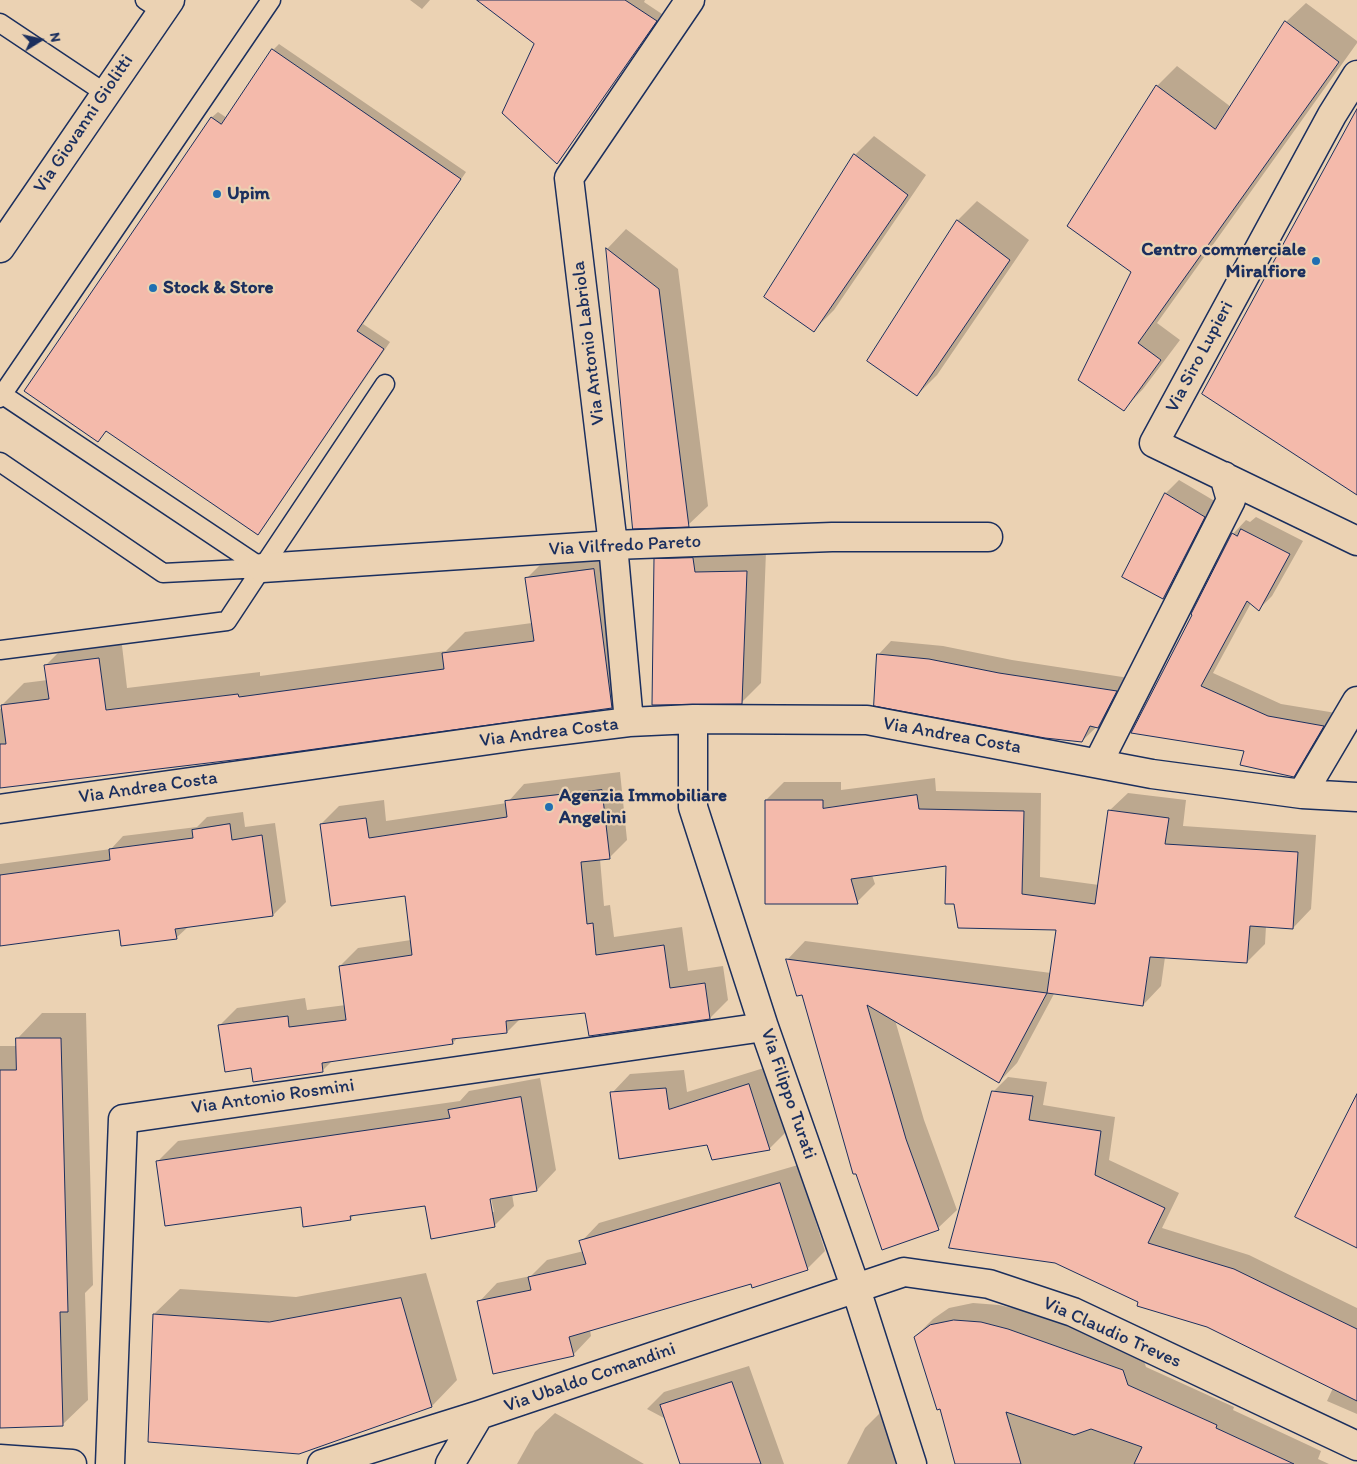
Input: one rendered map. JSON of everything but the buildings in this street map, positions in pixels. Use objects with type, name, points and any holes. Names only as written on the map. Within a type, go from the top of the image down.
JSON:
[{"type":"street","name":"Via Antonio Labriola","points":[[628,722],[613,545],[569,178],[690,0]]},
{"type":"street","name":"Via Giovanni Giolitti","points":[[0,248],[105,93],[159,4]]},
{"type":"street","name":"Via Siro Lupieri","points":[[1357,75],[1332,115],[1154,443],[1357,541]]},
{"type":"street","points":[[1098,763],[1231,500],[1224,476]]},
{"type":"street","name":"Via Vilfredo Pareto","points":[[262,568],[613,545],[832,537],[988,537]]},
{"type":"street","points":[[1302,794],[1357,702]]},
{"type":"street","name":"Via Andrea Costa","points":[[0,809],[525,735],[628,722],[693,720],[867,720],[1152,774],[1302,794],[1357,797]]},
{"type":"street","name":"Via Filippo Turati","points":[[693,720],[693,807],[764,1027],[856,1288],[912,1464]]},
{"type":"street","name":"Via Antonio Rosmini","points":[[110,1464],[123,1119],[764,1027]]},
{"type":"street","name":"Via Claudio Treves","points":[[856,1288],[904,1272],[989,1284],[1072,1312],[1357,1446]]},
{"type":"street","name":"Via Ubaldo Comandini","points":[[322,1464],[479,1415],[856,1288]]},
{"type":"street","points":[[450,1464],[479,1415]]},
{"type":"street","points":[[0,1459],[72,1464]]},
{"type":"lane","points":[[262,568],[1,395],[271,0]]},
{"type":"lane","points":[[0,23],[105,93]]},
{"type":"lane","points":[[0,650],[227,621],[385,384]]},
{"type":"lane","points":[[0,462],[164,573],[262,568]]},
{"type":"place","name":"Upim","points":[[217,194]]},
{"type":"place","name":"Centro commerciale Miralfiore","points":[[1316,261]]},
{"type":"place","name":"Stock & Store","points":[[153,288]]},
{"type":"place","name":"Agenzia Immobiliare Angelini","points":[[549,807]]}]
